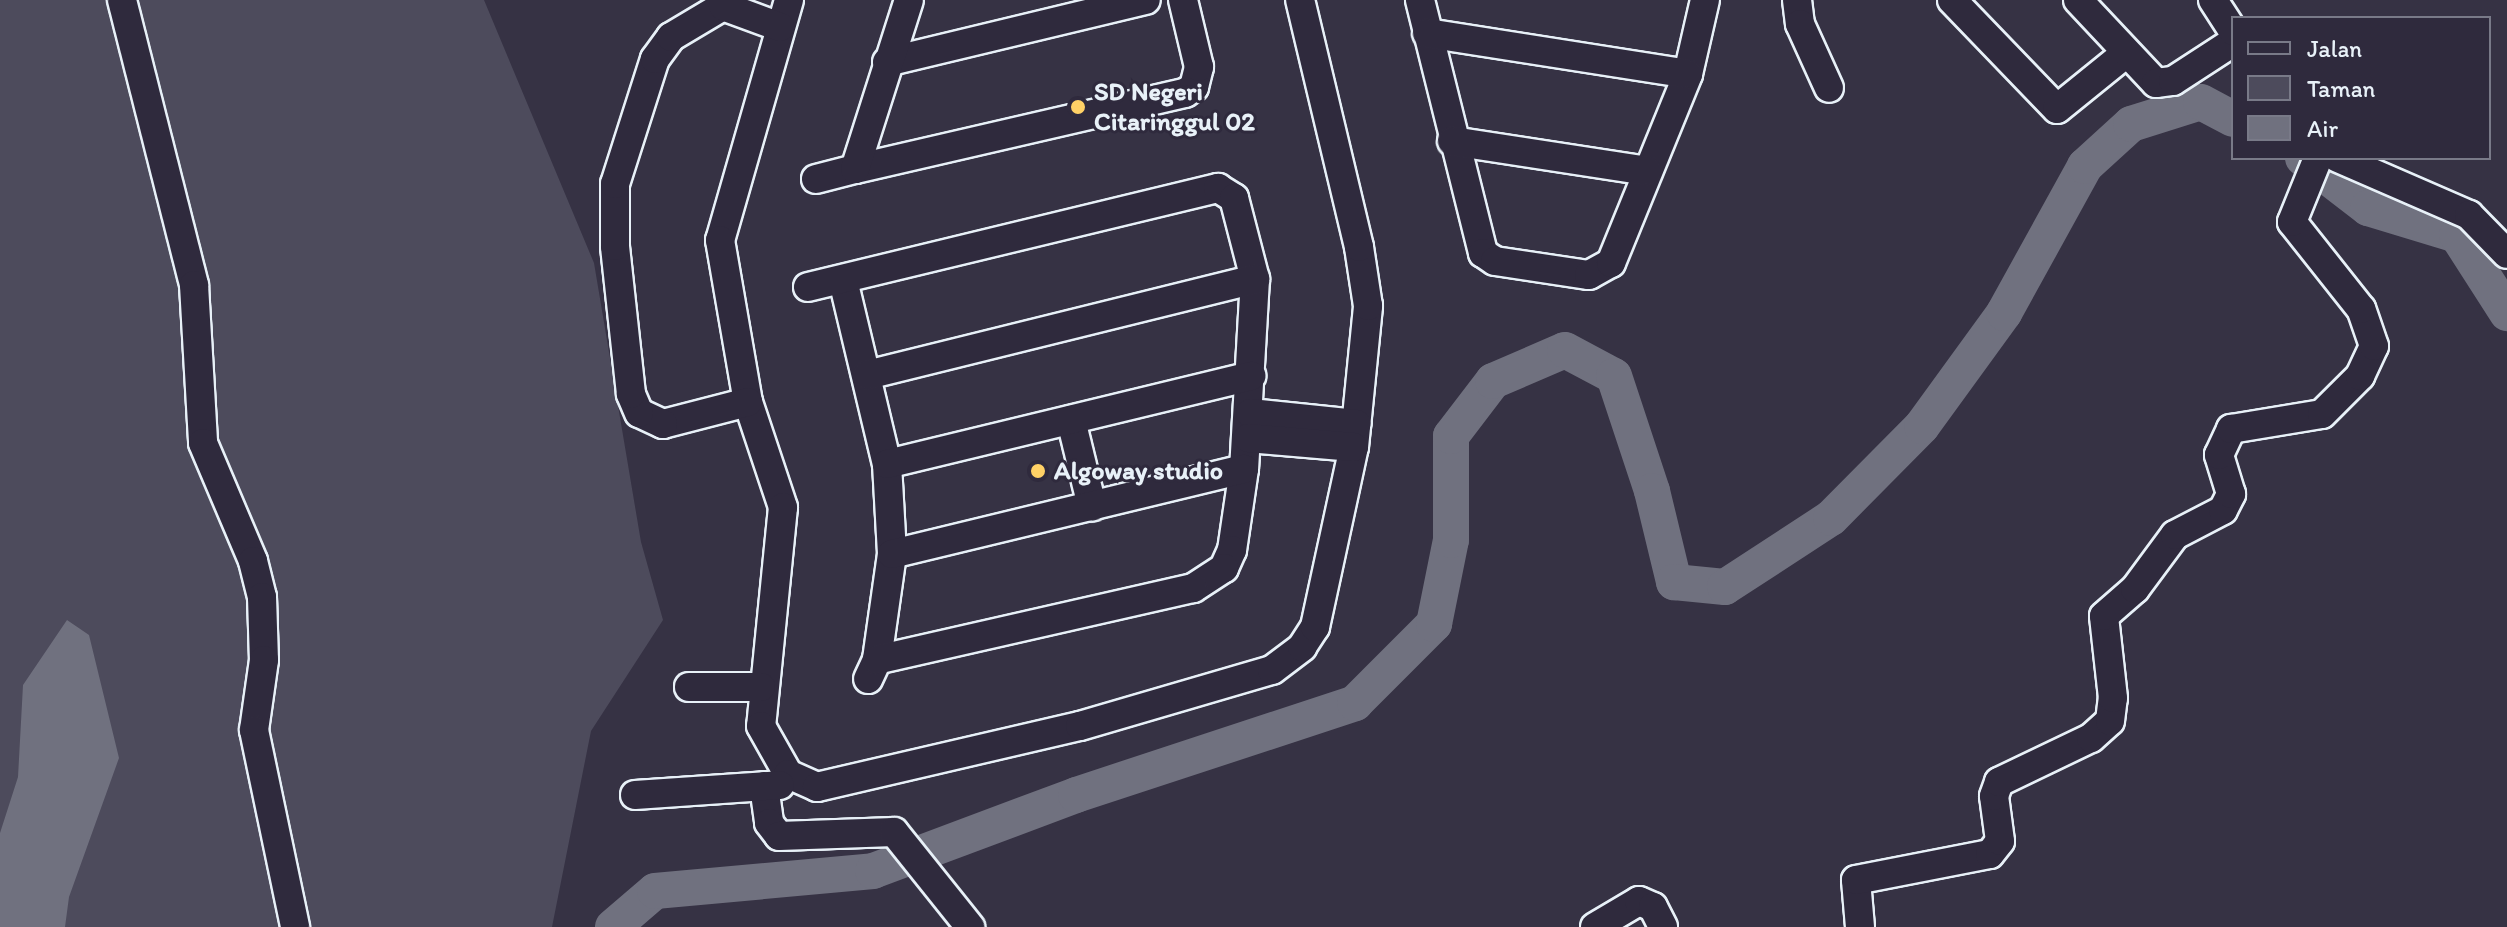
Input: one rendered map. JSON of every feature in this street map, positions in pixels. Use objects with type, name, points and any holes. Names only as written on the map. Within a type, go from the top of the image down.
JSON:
[{"type":"street","points":[[122,0],[194,285],[203,443],[253,561],[262,597],[264,660],[254,730],[295,927]]},
{"type":"street","points":[[789,0],[720,240],[748,402],[779,483],[784,518],[759,710],[767,744],[801,784]]},
{"type":"street","points":[[855,169],[909,0]]},
{"type":"street","points":[[887,62],[1074,8],[1146,0]]},
{"type":"street","points":[[816,179],[1185,93],[1194,87],[1199,67],[1183,0]]},
{"type":"street","points":[[635,795],[844,784],[1080,726],[1272,670],[1302,647],[1323,607],[1355,435],[1367,336],[1364,280],[1300,0]]},
{"type":"street","points":[[1420,0],[1480,247],[1495,261],[1589,275],[1605,270],[1648,171],[1688,74],[1705,0]]},
{"type":"street","points":[[1797,0],[1800,24],[1829,88]]},
{"type":"street","points":[[1952,0],[2057,109],[2125,54]]},
{"type":"street","points":[[2078,0],[2147,77],[2164,84],[2231,43]]},
{"type":"street","points":[[2213,0],[2231,28]]},
{"type":"street","points":[[748,402],[663,424],[639,413],[631,394],[613,215],[622,154],[655,59],[682,27],[722,3],[780,27]]},
{"type":"street","points":[[1427,33],[1688,74]]},
{"type":"street","points":[[1452,141],[1648,171]]},
{"type":"street","points":[[1859,915],[1856,880],[1997,849],[1994,796],[1999,782],[2091,738],[2110,721],[2113,698],[2104,616],[2135,589],[2175,535],[2223,510],[2231,494],[2219,455],[2231,429],[2322,414],[2360,376],[2374,346],[2371,331],[2350,291],[2294,228],[2295,211],[2323,160]]},
{"type":"street","points":[[2327,160],[2469,215],[2507,254]]},
{"type":"street","points":[[808,287],[1218,188],[1234,198],[1255,279],[1252,376],[1244,469],[1232,550],[1212,579],[1193,588],[872,670],[892,554],[887,464],[843,280]]},
{"type":"street","points":[[867,375],[1255,279]]},
{"type":"street","points":[[887,464],[1252,376]]},
{"type":"street","points":[[1071,420],[1092,506]]},
{"type":"street","points":[[1249,425],[1355,435]]},
{"type":"street","points":[[892,554],[1244,469]]},
{"type":"street","points":[[689,687],[761,687]]},
{"type":"street","points":[[764,786],[769,823],[779,836],[894,832],[970,927]]},
{"type":"street","points":[[1595,927],[1639,901],[1653,907],[1663,927]]},
{"type":"green space","points":[[0,0],[484,0],[594,263],[641,542],[663,620],[591,731],[552,927],[0,927]]},
{"type":"water","points":[[67,620],[89,635],[119,758],[69,897],[65,927],[0,927],[0,833],[18,777],[23,685]]},
{"type":"waterway","points":[[613,927],[655,891],[873,871],[1076,795],[1355,703],[1434,624],[1451,540],[1451,436],[1493,381],[1565,350],[1614,376],[1652,491],[1674,582],[1725,587],[1831,518],[1922,426],[2004,313],[2085,166],[2131,124],[2201,102],[2231,118]]},
{"type":"waterway","points":[[2306,160],[2368,208],[2457,235],[2507,313]]},
{"type":"place","name":"SD Negeri Citaringgul 02","points":[[1078,107]]},
{"type":"place","name":"Algoway studio","points":[[1038,471]]}]
